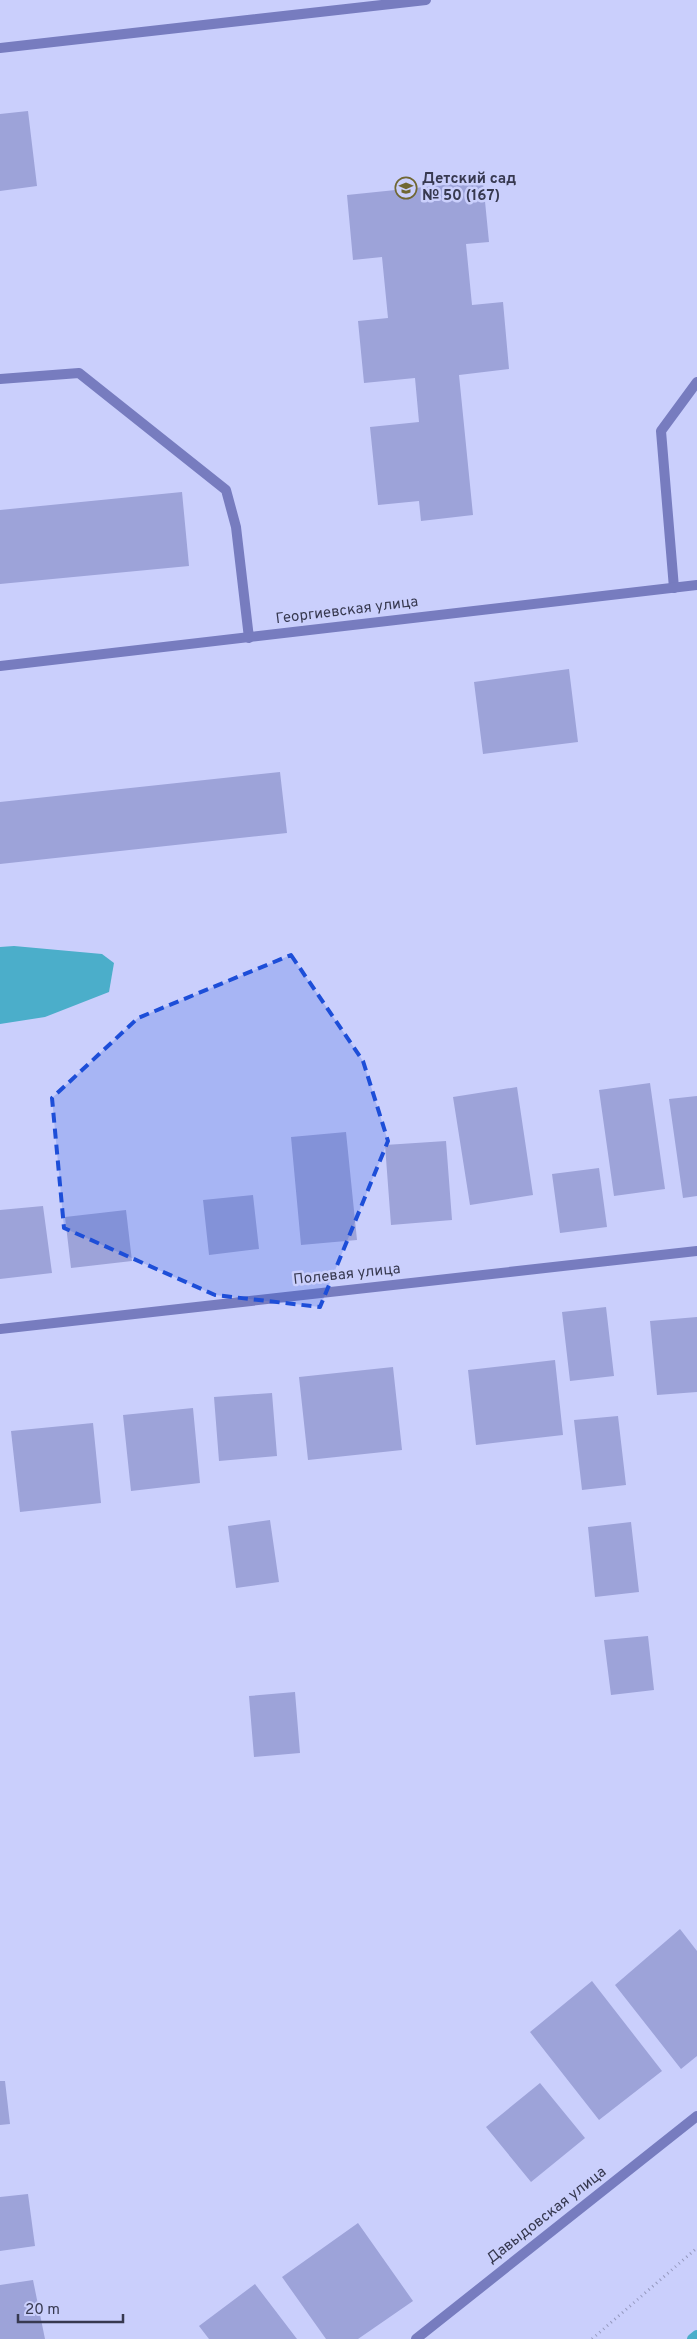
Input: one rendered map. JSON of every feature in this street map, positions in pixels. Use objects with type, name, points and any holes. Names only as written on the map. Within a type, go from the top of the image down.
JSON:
[{"type":"street","points":[[0,48],[426,0]]},
{"type":"street","points":[[0,379],[79,373],[226,490],[236,528],[249,638]]},
{"type":"street","points":[[674,588],[661,431],[697,382]]},
{"type":"street","name":"Георгиевская улица","points":[[0,666],[697,585]]},
{"type":"street","name":"Полевая улица","points":[[0,1328],[697,1251]]},
{"type":"street","name":"Давыдовская улица","points":[[416,2339],[697,2116]]},
{"type":"path","points":[[592,2339],[697,2248]]},
{"type":"highlighted area","points":[[291,955],[363,1061],[388,1141],[320,1307],[215,1295],[64,1228],[52,1098],[138,1018]]},
{"type":"water","points":[[14,946],[102,954],[114,963],[109,992],[45,1017],[0,1024],[0,947]]},
{"type":"building","points":[[28,111],[37,186],[0,191],[0,114]]},
{"type":"building","points":[[483,181],[489,242],[466,244],[472,305],[503,302],[509,369],[459,375],[473,515],[421,521],[419,501],[378,505],[370,427],[419,422],[415,378],[364,383],[358,321],[388,318],[382,257],[353,260],[347,195]]},
{"type":"building","points":[[182,492],[189,566],[0,584],[0,510]]},
{"type":"building","points":[[569,669],[578,742],[483,754],[474,682]]},
{"type":"building","points":[[280,772],[287,833],[0,864],[0,802]]},
{"type":"building","points":[[650,1083],[665,1189],[614,1196],[599,1090]]},
{"type":"building","points":[[517,1087],[533,1195],[470,1205],[453,1097]]},
{"type":"building","points":[[697,1096],[697,1196],[683,1198],[669,1099]]},
{"type":"building","points":[[346,1132],[357,1240],[301,1245],[291,1137]]},
{"type":"building","points":[[446,1141],[452,1220],[391,1225],[385,1145]]},
{"type":"building","points":[[599,1168],[607,1227],[560,1233],[552,1174]]},
{"type":"building","points":[[253,1195],[259,1249],[209,1255],[203,1200]]},
{"type":"building","points":[[43,1206],[52,1273],[0,1279],[0,1210]]},
{"type":"building","points":[[126,1210],[132,1261],[71,1268],[65,1217]]},
{"type":"building","points":[[606,1307],[614,1376],[570,1381],[562,1312]]},
{"type":"building","points":[[697,1317],[697,1392],[657,1395],[650,1321]]},
{"type":"building","points":[[555,1360],[563,1435],[476,1445],[468,1370]]},
{"type":"building","points":[[393,1367],[402,1450],[308,1460],[299,1377]]},
{"type":"building","points":[[272,1393],[277,1456],[219,1461],[214,1397]]},
{"type":"building","points":[[193,1408],[200,1483],[131,1491],[123,1415]]},
{"type":"building","points":[[618,1416],[626,1485],[582,1490],[574,1420]]},
{"type":"building","points":[[93,1423],[101,1503],[20,1512],[11,1431]]},
{"type":"building","points":[[270,1520],[279,1582],[236,1588],[228,1526]]},
{"type":"building","points":[[631,1522],[639,1592],[595,1597],[588,1527]]},
{"type":"building","points":[[648,1636],[654,1690],[611,1695],[604,1640]]},
{"type":"building","points":[[295,1692],[300,1753],[254,1757],[249,1696]]},
{"type":"building","points":[[680,1929],[697,1951],[697,2056],[681,2069],[615,1985]]},
{"type":"building","points":[[592,1981],[662,2071],[599,2120],[530,2032]]},
{"type":"building","points":[[0,2081],[5,2081],[10,2124],[0,2125]]},
{"type":"building","points":[[540,2083],[585,2138],[531,2182],[486,2127]]},
{"type":"building","points":[[28,2194],[35,2246],[0,2251],[0,2197]]},
{"type":"building","points":[[358,2223],[413,2301],[358,2339],[326,2339],[282,2277]]},
{"type":"building","points":[[33,2280],[45,2339],[0,2339],[0,2285]]},
{"type":"building","points":[[255,2284],[297,2339],[209,2339],[199,2326]]},
{"type":"waterway","points":[[692,2339],[697,2335]]},
{"type":"place","name":"Детский сад № 50 (167)","points":[[406,188]]}]
